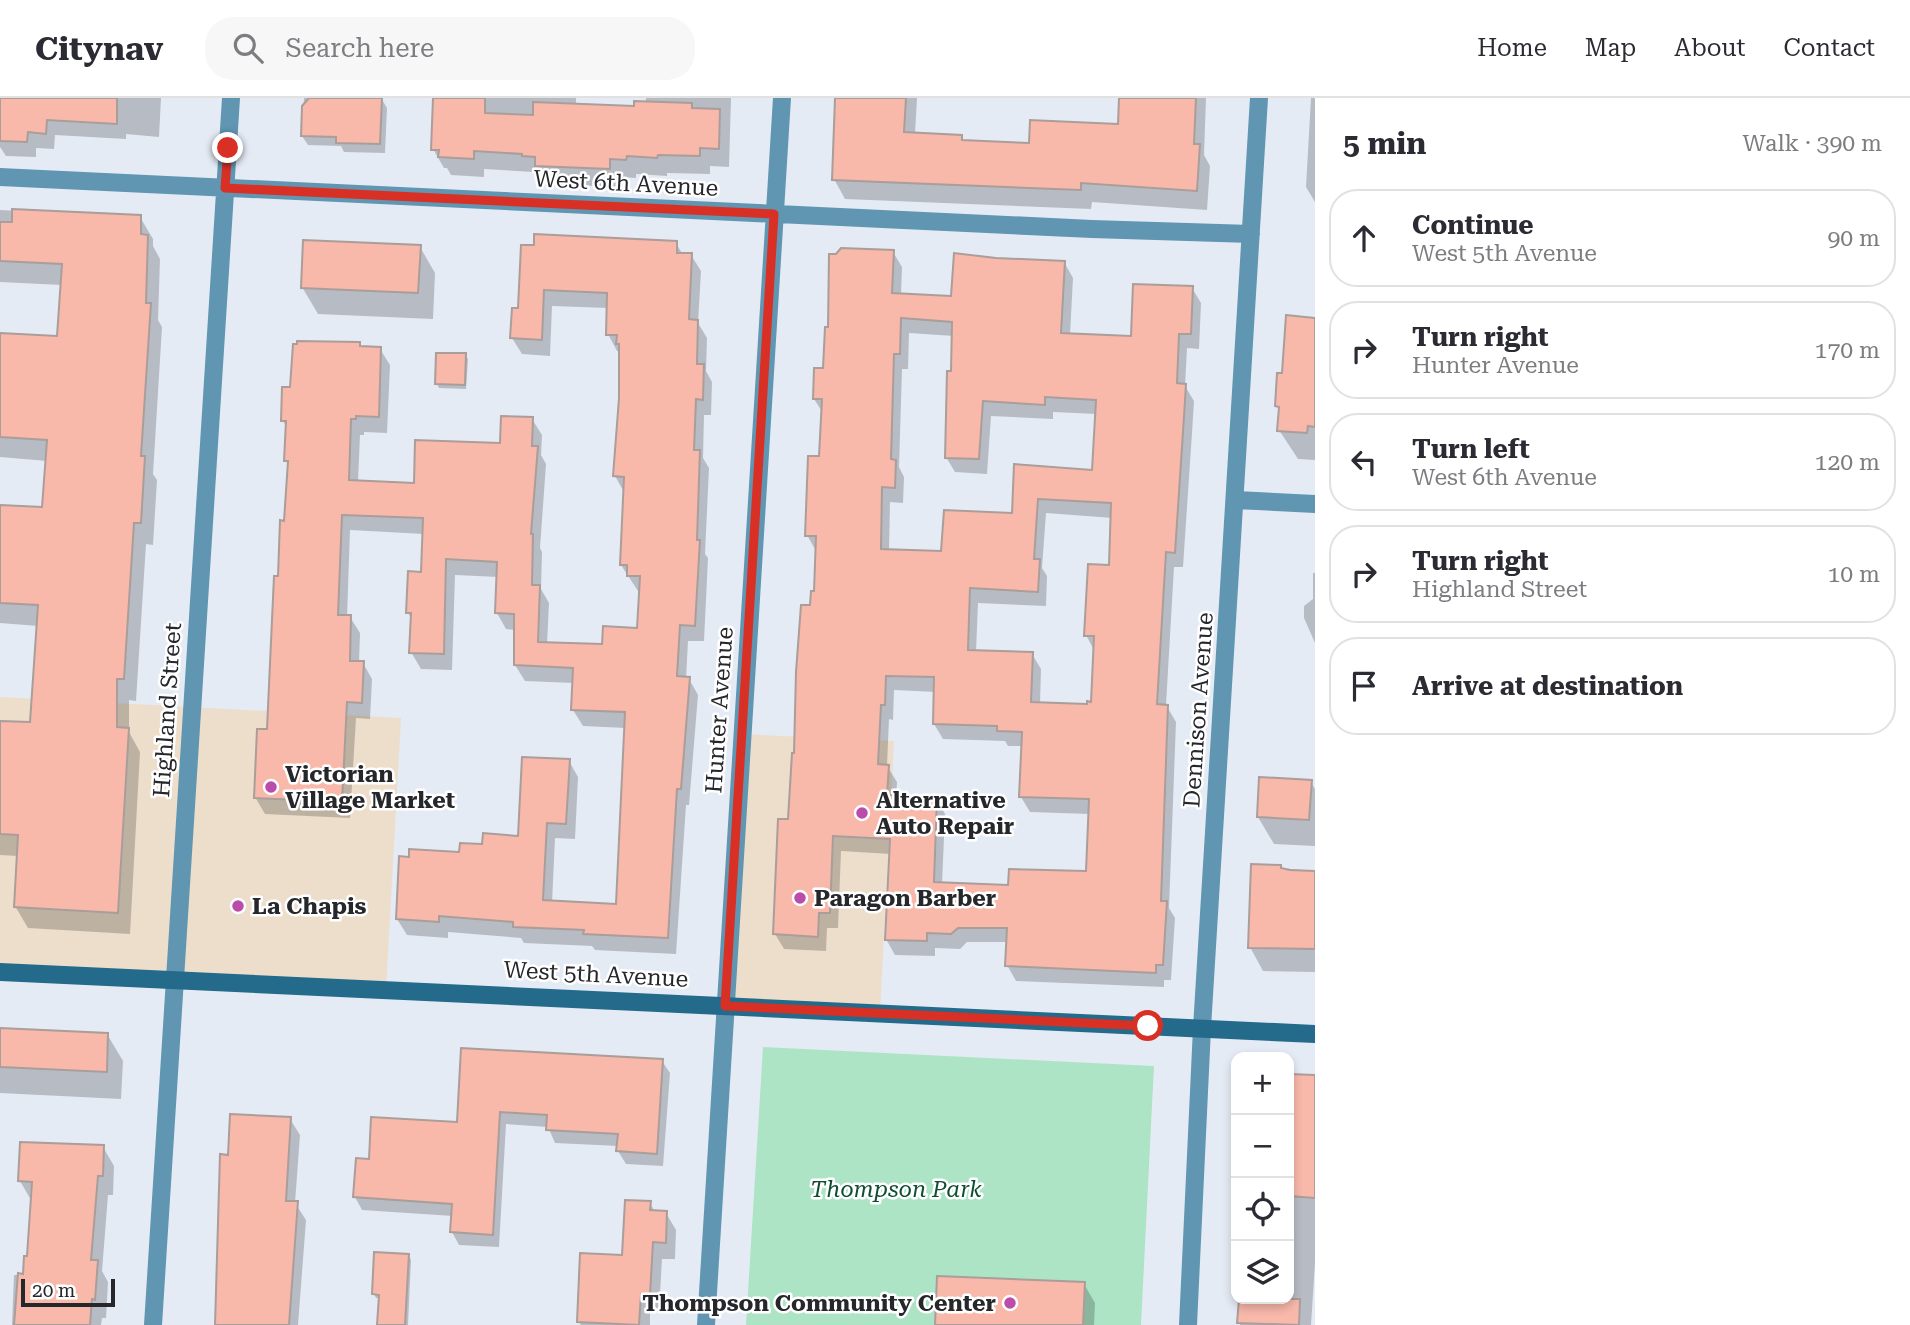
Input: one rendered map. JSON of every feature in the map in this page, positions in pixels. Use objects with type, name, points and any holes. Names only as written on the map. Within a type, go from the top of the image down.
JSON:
[{"type":"main road","name":"West 5th Avenue","points":[[0,972],[1315,1034]]},
{"type":"street","name":"Highland Street","points":[[153,1325],[230,98]]},
{"type":"street","name":"Hunter Avenue","points":[[706,1325],[782,98]]},
{"type":"street","name":"Dennison Avenue","points":[[1188,1325],[1202,1028],[1259,98]]},
{"type":"street","name":"West 6th Avenue","points":[[0,177],[1251,234]]},
{"type":"street","points":[[1236,500],[1315,504]]},
{"type":"shaded area","points":[[0,697],[401,718],[386,989],[0,972]]},
{"type":"shaded area","points":[[742,734],[894,741],[880,1013],[725,1006]]},
{"type":"green space","name":"Thompson Park","points":[[763,1047],[1154,1066],[1141,1325],[746,1325]]},
{"type":"building","points":[[0,98],[117,98],[117,124],[47,120],[46,134],[28,132],[27,142],[0,141]]},
{"type":"building","points":[[309,98],[382,98],[380,144],[336,143],[336,137],[301,136],[302,106]]},
{"type":"building","points":[[433,98],[485,98],[485,113],[533,115],[533,102],[634,106],[634,101],[692,103],[692,108],[720,109],[719,149],[700,148],[700,156],[627,156],[626,160],[610,159],[610,169],[535,166],[535,157],[522,154],[474,151],[474,159],[438,157],[439,150],[431,150]]},
{"type":"building","points":[[835,98],[906,98],[904,132],[962,135],[962,140],[1029,143],[1030,120],[1118,124],[1119,98],[1196,98],[1194,144],[1200,144],[1197,191],[1081,183],[1081,190],[832,180]]},
{"type":"building","points":[[12,209],[141,215],[141,234],[148,235],[146,303],[151,303],[141,456],[145,456],[141,523],[134,523],[124,679],[117,679],[117,727],[129,728],[118,913],[14,907],[18,835],[0,834],[0,721],[30,722],[38,605],[0,603],[0,505],[42,507],[47,440],[0,437],[0,333],[57,336],[62,264],[0,261],[0,222],[12,222]]},
{"type":"building","points":[[534,234],[677,241],[677,253],[692,253],[689,319],[698,320],[697,364],[704,364],[703,400],[696,399],[694,450],[700,450],[697,540],[700,540],[695,626],[680,625],[677,676],[690,677],[681,789],[677,789],[668,938],[583,934],[584,930],[513,927],[513,922],[439,916],[439,922],[396,919],[399,856],[409,857],[409,849],[459,852],[460,843],[482,844],[483,833],[518,836],[522,757],[570,759],[566,824],[547,823],[543,900],[616,904],[625,712],[571,710],[573,668],[514,665],[514,614],[495,613],[497,562],[446,559],[444,654],[409,653],[411,613],[406,613],[408,571],[421,572],[423,518],[342,515],[338,615],[351,615],[350,661],[364,661],[362,703],[347,702],[342,802],[254,798],[257,729],[267,729],[274,576],[278,576],[280,520],[284,521],[288,461],[284,461],[286,421],[281,421],[282,387],[290,387],[293,344],[297,344],[297,341],[360,342],[360,346],[381,347],[379,417],[356,416],[356,419],[351,419],[349,480],[414,483],[415,440],[500,443],[501,416],[533,417],[532,446],[538,446],[531,534],[532,585],[540,585],[538,642],[602,644],[603,626],[637,628],[640,576],[627,576],[627,565],[620,565],[624,477],[613,476],[619,398],[619,344],[616,344],[617,335],[606,335],[607,293],[544,290],[542,340],[510,338],[512,308],[518,308],[521,245],[534,245]]},
{"type":"building","points":[[303,240],[421,245],[418,293],[301,288]]},
{"type":"building","points":[[841,248],[894,250],[892,293],[951,296],[954,253],[1065,261],[1061,333],[1131,336],[1133,284],[1193,286],[1191,334],[1179,334],[1177,383],[1186,384],[1175,553],[1166,552],[1157,704],[1168,705],[1161,901],[1167,901],[1163,965],[1156,965],[1156,973],[1005,966],[1007,928],[958,928],[951,934],[927,933],[927,941],[885,940],[890,839],[833,836],[830,913],[819,913],[818,937],[773,934],[778,819],[788,819],[794,753],[801,605],[810,605],[811,591],[814,591],[816,536],[805,536],[808,456],[819,456],[822,399],[813,399],[814,368],[823,368],[825,327],[828,327],[829,254],[836,254]],"holes":[[[901,318],[952,322],[951,371],[947,371],[945,458],[979,459],[983,401],[1045,405],[1045,397],[1096,400],[1092,470],[1014,464],[1012,513],[944,510],[941,551],[881,549],[882,487],[895,488],[896,460],[891,459],[894,354],[900,354]],[[1038,499],[1111,503],[1109,565],[1088,564],[1084,636],[1094,636],[1091,702],[1087,701],[1087,704],[1031,702],[1033,652],[968,650],[970,588],[1038,592],[1040,559],[1034,559]],[[886,676],[934,677],[933,724],[997,726],[997,731],[1022,732],[1019,797],[1089,799],[1086,871],[1009,869],[1008,885],[934,882],[937,797],[887,795],[889,765],[878,764],[881,705],[885,705]]]},
{"type":"building","points":[[1286,315],[1315,318],[1315,427],[1308,426],[1307,433],[1277,431],[1277,373],[1282,373]]},
{"type":"building","points":[[436,353],[466,353],[465,385],[435,384]]},
{"type":"building","points":[[1259,777],[1312,780],[1309,820],[1257,817]]},
{"type":"building","points":[[1251,864],[1281,865],[1281,868],[1290,870],[1315,871],[1315,949],[1248,948]]},
{"type":"building","points":[[0,1028],[108,1033],[107,1072],[0,1067]]},
{"type":"building","points":[[461,1048],[663,1059],[657,1154],[616,1151],[618,1134],[546,1130],[547,1115],[500,1112],[493,1235],[450,1232],[452,1204],[353,1197],[356,1158],[369,1159],[371,1117],[457,1122]]},
{"type":"building","points":[[1294,1074],[1315,1075],[1315,1198],[1294,1196]]},
{"type":"building","points":[[230,1114],[291,1117],[286,1201],[298,1201],[289,1325],[215,1325],[220,1154],[228,1155]]},
{"type":"building","points":[[20,1142],[104,1145],[103,1176],[98,1176],[91,1260],[98,1260],[90,1325],[14,1325],[18,1273],[23,1274],[24,1256],[27,1256],[32,1182],[18,1181]]},
{"type":"building","points":[[625,1200],[651,1201],[650,1210],[667,1211],[666,1243],[653,1242],[650,1295],[641,1294],[639,1325],[577,1322],[580,1253],[622,1255]]},
{"type":"building","points":[[374,1252],[409,1254],[405,1325],[377,1325],[379,1295],[372,1294]]},
{"type":"building","name":"Thompson Community Center","points":[[937,1276],[1085,1282],[1083,1325],[935,1325]]},
{"type":"building","points":[[1294,1299],[1300,1299],[1299,1325],[1237,1323],[1239,1304],[1294,1304]]},
{"type":"place","name":"Victorian Village Market","points":[[271,787]]},
{"type":"place","name":"Alternative Auto Repair","points":[[862,813]]},
{"type":"place","name":"Paragon Barber","points":[[800,898]]},
{"type":"place","name":"La Chapis","points":[[238,906]]},
{"type":"place","name":"Thompson Community Center","points":[[1010,1303]]},
{"type":"route","points":[[228,148],[225,188],[774,214],[725,1006],[1148,1026]]}]
